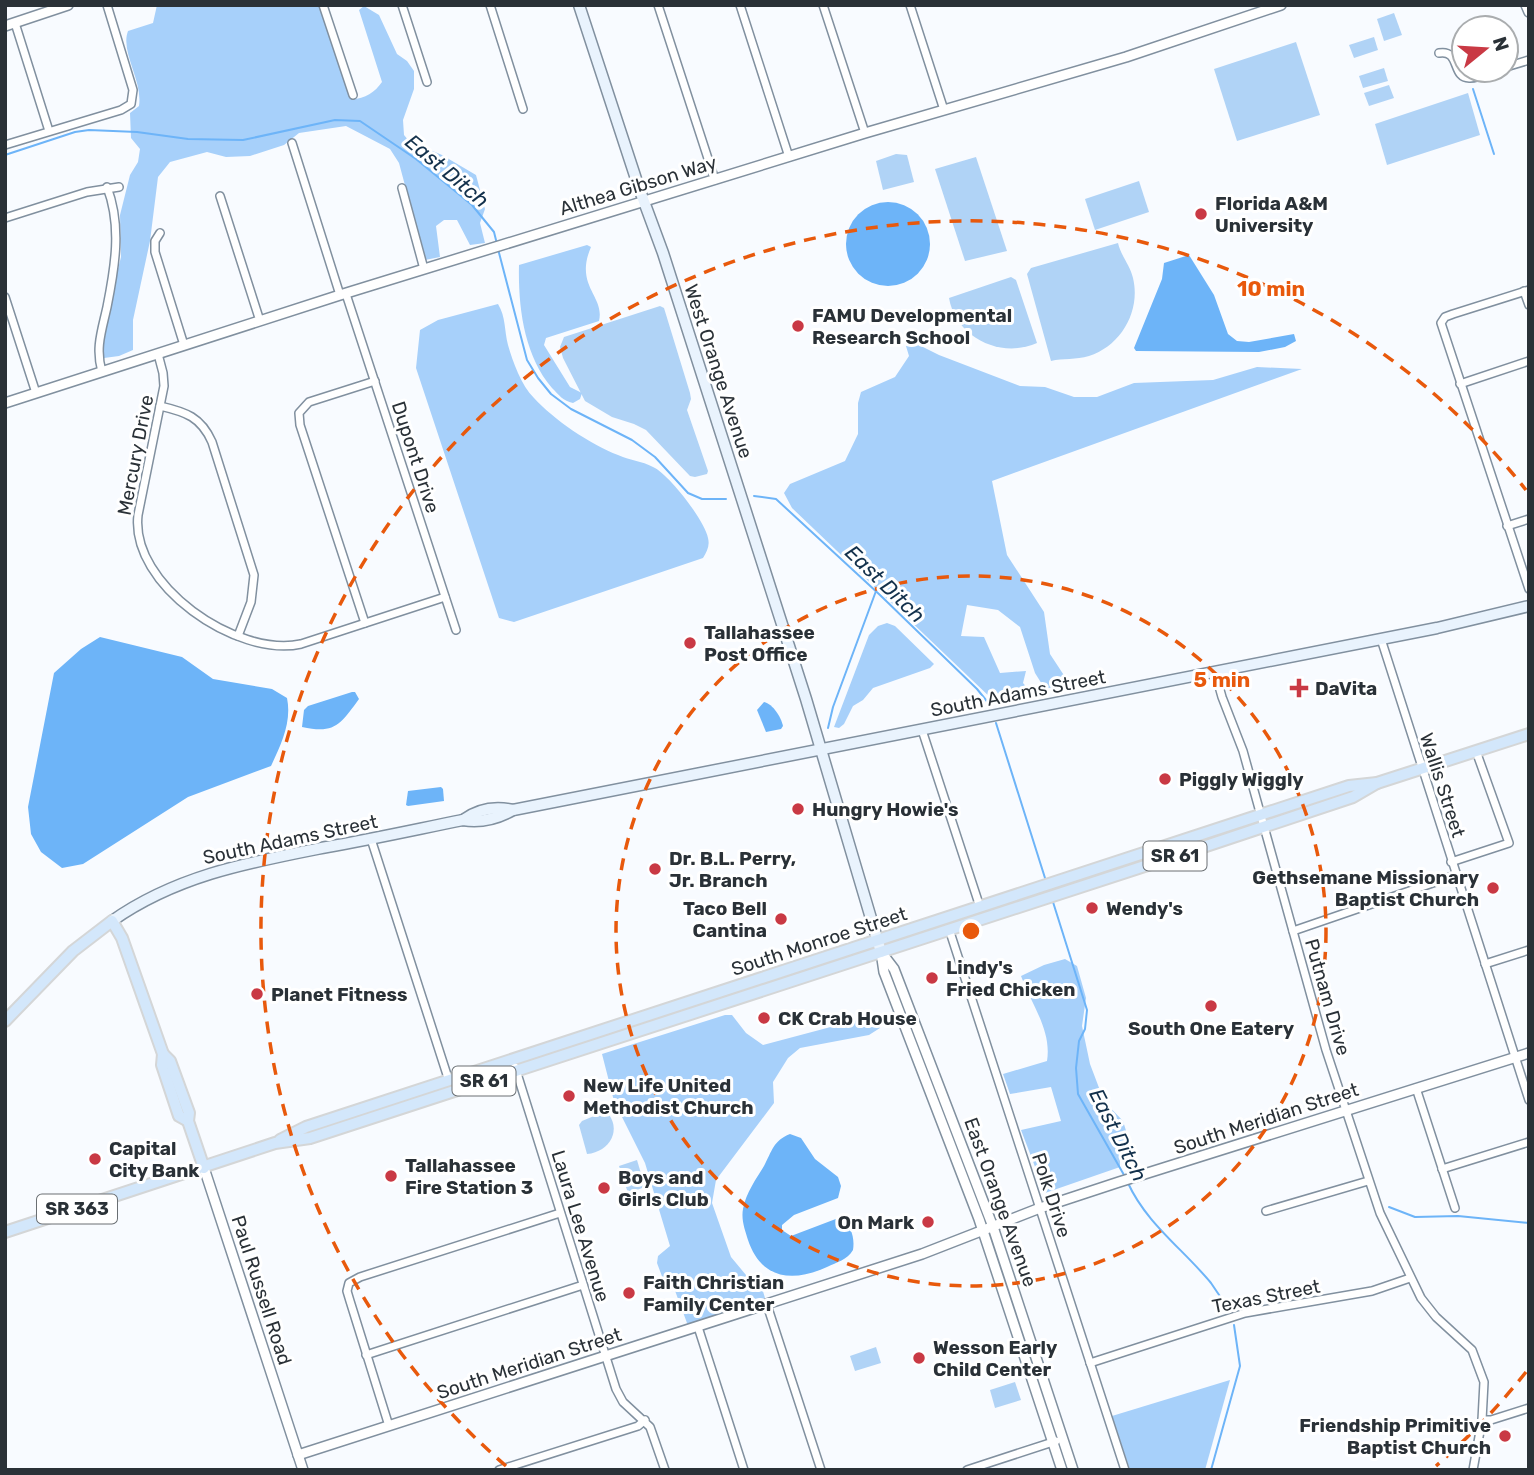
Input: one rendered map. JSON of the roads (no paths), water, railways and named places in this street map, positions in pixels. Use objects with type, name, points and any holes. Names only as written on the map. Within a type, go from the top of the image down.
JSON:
[{"type":"main road","name":"West Orange Avenue","points":[[579,5],[663,253],[821,749]]},
{"type":"main road","name":"South Adams Street","points":[[5,1021],[73,951],[112,921],[160,892],[206,874],[250,862],[463,820],[475,822],[501,817],[513,810],[1381,639],[1529,606]]},
{"type":"main road","name":"South Monroe Street","points":[[5,1232],[204,1168],[335,1118],[402,1102],[1262,821],[1349,786],[1377,783],[1529,734]]},
{"type":"main road","name":"East Orange Avenue","points":[[821,749],[879,946]]},
{"type":"main road","name":"South Monroe Street","points":[[879,946],[949,929],[986,909]]},
{"type":"main road","name":"Paul Russell Road","points":[[112,921],[122,939],[163,1054],[170,1061],[204,1168]]},
{"type":"main road","name":"South Monroe Street","points":[[275,1143],[310,1139],[449,1081],[515,1065]]},
{"type":"main road","points":[[328,1133],[328,1126],[335,1118]]},
{"type":"street","points":[[5,145],[125,108],[133,100],[133,90],[107,5]]},
{"type":"street","points":[[323,5],[353,95]]},
{"type":"street","points":[[402,5],[427,82]]},
{"type":"street","points":[[490,5],[523,109]]},
{"type":"street","points":[[658,5],[715,180]]},
{"type":"street","points":[[740,5],[789,157]]},
{"type":"street","points":[[823,5],[864,133]]},
{"type":"street","points":[[910,5],[944,110]]},
{"type":"street","name":"Althea Gibson Way","points":[[5,403],[343,294],[864,133],[1117,60],[1281,5]]},
{"type":"street","points":[[1527,5],[1529,12]]},
{"type":"street","points":[[49,131],[10,24],[63,6]]},
{"type":"street","points":[[1439,53],[1450,54]]},
{"type":"street","name":"Dupont Drive","points":[[292,143],[375,381],[456,630]]},
{"type":"street","points":[[5,218],[107,187],[119,187]]},
{"type":"street","points":[[102,372],[98,355],[99,337],[116,256],[115,210],[107,187]]},
{"type":"street","points":[[402,188],[425,269]]},
{"type":"street","points":[[220,196],[260,321]]},
{"type":"street","points":[[160,233],[155,241],[155,251],[184,345]]},
{"type":"street","points":[[1529,305],[1526,290],[1443,319],[1441,323],[1529,590]]},
{"type":"street","points":[[5,297],[36,393]]},
{"type":"street","name":"Mercury Drive","points":[[158,354],[164,379],[138,515],[137,533],[142,551],[169,588],[193,614],[239,636],[270,646],[292,646],[445,597]]},
{"type":"street","points":[[1460,384],[1529,361]]},
{"type":"street","points":[[365,623],[300,425],[299,413],[303,406],[375,381]]},
{"type":"street","points":[[160,406],[192,415],[202,424],[212,442],[254,575],[251,602],[239,636]]},
{"type":"street","points":[[1507,526],[1529,519]]},
{"type":"street","name":"Wallis Street","points":[[1381,639],[1529,1100]]},
{"type":"street","name":"Putnam Drive","points":[[1215,672],[1243,751],[1345,1111],[1380,1213],[1410,1278],[1429,1309],[1472,1350],[1484,1382],[1482,1420],[1473,1470]]},
{"type":"street","points":[[922,730],[986,909]]},
{"type":"street","points":[[1451,862],[1509,843],[1476,751]]},
{"type":"street","points":[[371,839],[449,1081]]},
{"type":"street","points":[[1293,931],[1456,875]]},
{"type":"street","name":"Polk Drive","points":[[949,929],[1125,1470]]},
{"type":"street","name":"East Orange Avenue","points":[[879,946],[894,969],[1073,1470]]},
{"type":"street","points":[[1485,964],[1529,950]]},
{"type":"street","name":"South Meridian Street","points":[[298,1455],[922,1254],[1040,1208],[1142,1174],[1529,1053]]},
{"type":"street","name":"Laura Lee Avenue","points":[[515,1065],[619,1397],[645,1420],[654,1436],[665,1470]]},
{"type":"street","points":[[1416,1088],[1455,1208]]},
{"type":"street","points":[[1442,1169],[1529,1142]]},
{"type":"street","name":"Paul Russell Road","points":[[204,1168],[303,1470]]},
{"type":"street","points":[[1266,1211],[1368,1181]]},
{"type":"street","points":[[389,1426],[347,1287],[352,1280],[560,1213]]},
{"type":"street","name":"East Orange Avenue","points":[[988,1228],[1062,1470]]},
{"type":"street","name":"Texas Street","points":[[1090,1363],[1222,1319],[1372,1291],[1410,1278]]},
{"type":"street","points":[[366,1355],[583,1285]]},
{"type":"street","points":[[767,1305],[821,1470]]},
{"type":"street","points":[[698,1327],[744,1470]]},
{"type":"street","points":[[1482,1420],[1491,1420],[1529,1408]]},
{"type":"street","points":[[499,1470],[638,1426],[645,1420]]},
{"type":"street","points":[[967,1470],[1063,1438]]},
{"type":"waterway","points":[[1473,89],[1494,154]]},
{"type":"waterway","name":"East Ditch","points":[[5,155],[89,130],[137,132],[188,139],[243,140],[335,120],[360,121],[416,159],[472,205],[494,232],[497,244]]},
{"type":"waterway","name":"East Ditch","points":[[498,249],[527,360],[551,394],[571,409],[632,440],[655,457],[688,493],[702,499],[726,499]]},
{"type":"waterway","name":"East Ditch","points":[[754,496],[776,499],[880,595],[977,689],[990,705]]},
{"type":"waterway","points":[[828,728],[833,707],[876,591]]},
{"type":"waterway","name":"East Ditch","points":[[996,723],[1045,878]]},
{"type":"waterway","name":"East Ditch","points":[[1053,902],[1087,1010],[1076,1068],[1078,1094],[1124,1175]]},
{"type":"waterway","name":"East Ditch","points":[[1128,1183],[1145,1211],[1211,1283],[1230,1310]]},
{"type":"waterway","points":[[1389,1207],[1415,1217],[1458,1216],[1529,1223]]},
{"type":"waterway","name":"East Ditch","points":[[1211,1470],[1240,1366],[1234,1325]]},
{"type":"place","name":"Florida A&M University","points":[[1201,214]]},
{"type":"place","name":"FAMU Developmental Research School","points":[[798,326]]},
{"type":"place","name":"Tallahassee Post Office","points":[[690,643]]},
{"type":"place","name":"DaVita","points":[[1299,688]]},
{"type":"place","name":"Piggly Wiggly","points":[[1165,779]]},
{"type":"place","name":"Hungry Howie's","points":[[798,809]]},
{"type":"place","name":"Dr. B.L. Perry, Jr. Branch","points":[[655,869]]},
{"type":"place","name":"Gethsemane Missionary Baptist Church","points":[[1493,888]]},
{"type":"place","name":"Wendy's","points":[[1092,908]]},
{"type":"place","name":"Taco Bell Cantina","points":[[781,919]]},
{"type":"place","name":"Lindy's Fried Chicken","points":[[932,978]]},
{"type":"place","name":"Planet Fitness","points":[[257,994]]},
{"type":"place","name":"South One Eatery","points":[[1211,1006]]},
{"type":"place","name":"CK Crab House","points":[[764,1018]]},
{"type":"place","name":"New Life United Methodist Church","points":[[569,1096]]},
{"type":"place","name":"Capital City Bank","points":[[95,1159]]},
{"type":"place","name":"Tallahassee Fire Station 3","points":[[391,1176]]},
{"type":"place","name":"Boys and Girls Club","points":[[604,1188]]},
{"type":"place","name":"On Mark","points":[[928,1222]]},
{"type":"place","name":"Faith Christian Family Center","points":[[629,1293]]},
{"type":"place","name":"Wesson Early Child Center","points":[[919,1358]]},
{"type":"place","name":"Friendship Primitive Baptist Church","points":[[1505,1436]]}]
